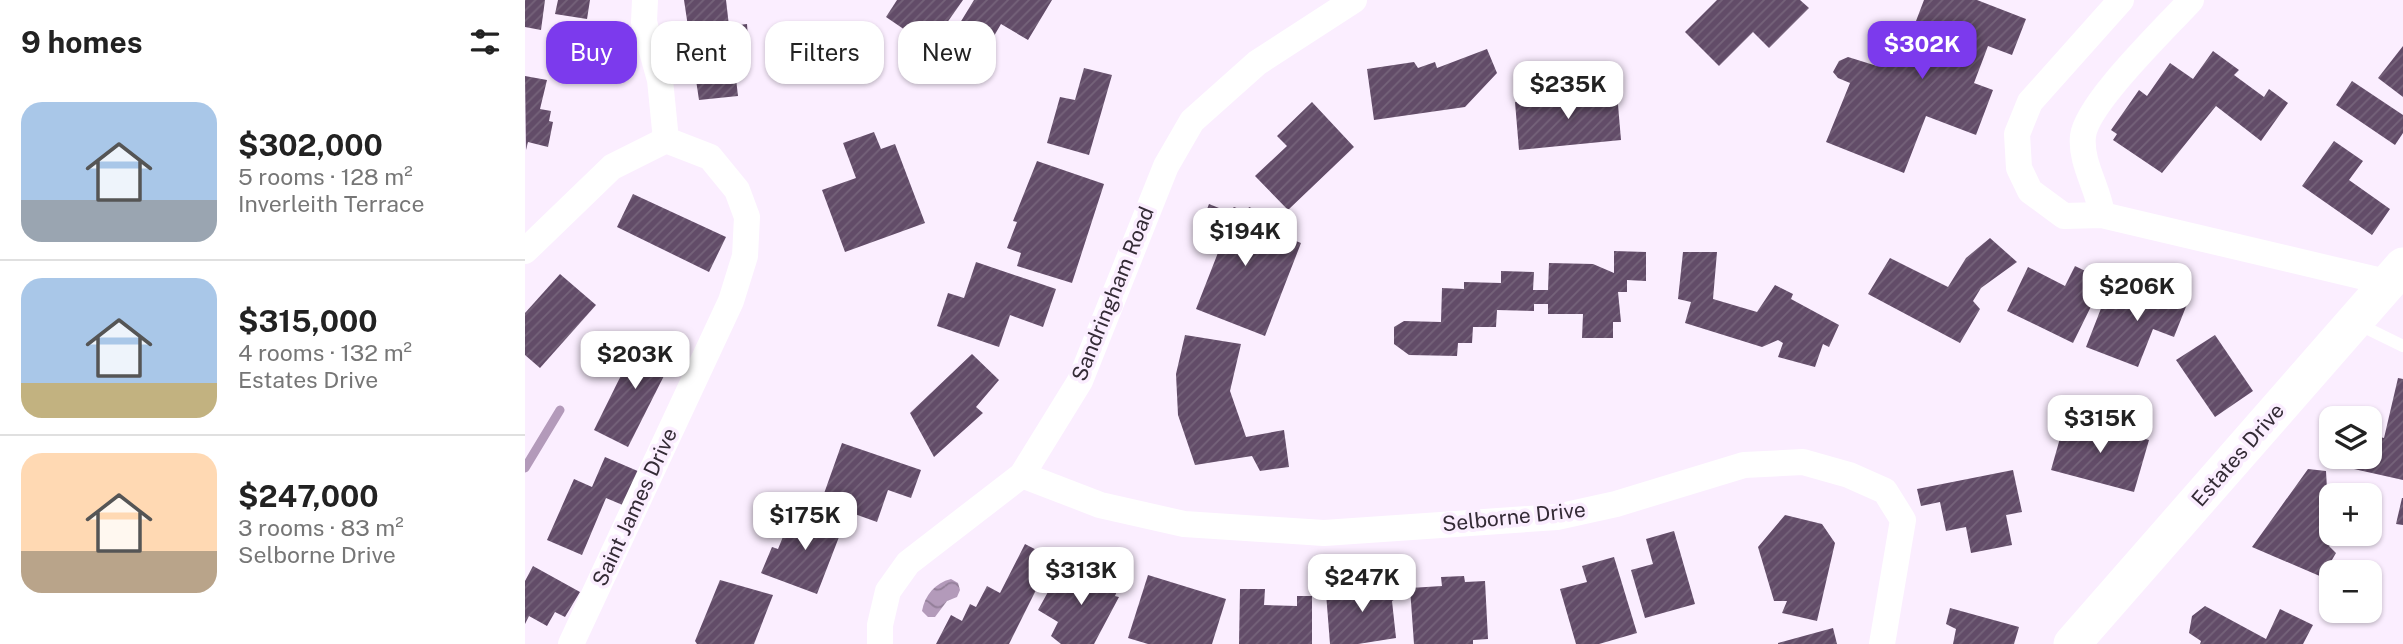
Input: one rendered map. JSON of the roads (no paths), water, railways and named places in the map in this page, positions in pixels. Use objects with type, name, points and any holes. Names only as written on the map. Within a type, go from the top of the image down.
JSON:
[{"type":"street","points":[[525,251],[612,167],[666,140],[660,80],[644,22],[645,0]]},
{"type":"street","name":"Sandringham Road","points":[[880,644],[880,625],[888,591],[908,563],[1022,475],[1080,381],[1166,166],[1192,121],[1257,63],[1354,0]]},
{"type":"street","points":[[2121,0],[2030,102],[2017,134],[2019,168],[2030,191],[2064,216],[2102,215],[2396,274]]},
{"type":"street","points":[[2102,215],[2101,198],[2087,167],[2083,136],[2093,110],[2190,0]]},
{"type":"street","name":"Saint James Drive","points":[[571,644],[731,301],[745,256],[747,217],[737,190],[709,157],[666,140]]},
{"type":"street","name":"Estates Drive","points":[[2073,644],[2396,274]]},
{"type":"street","name":"Selborne Drive","points":[[1022,475],[1100,505],[1184,524],[1324,533],[1557,517],[1616,504],[1744,465],[1803,461],[1849,475],[1885,491],[1903,520],[1882,644]]},
{"type":"lane","points":[[2355,323],[2403,345]]},
{"type":"water","points":[[951,579],[958,583],[960,590],[957,597],[947,601],[935,617],[928,617],[922,611],[928,595],[940,583]]},
{"type":"waterway","points":[[525,468],[560,410]]}]
